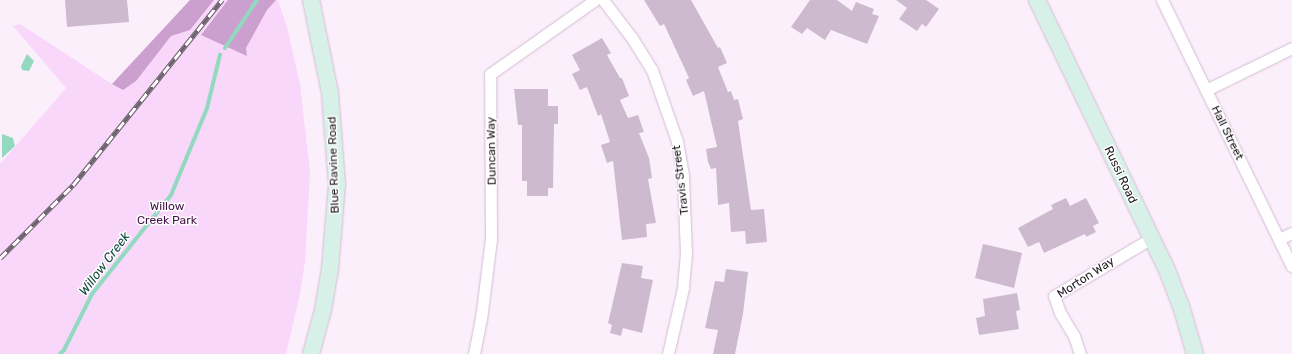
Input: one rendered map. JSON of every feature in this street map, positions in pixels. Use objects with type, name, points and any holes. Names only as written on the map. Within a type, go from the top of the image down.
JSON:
[{"type":"street","name":"Blue Ravine Road","points":[[311,0],[330,93],[337,184],[330,269],[323,310],[311,354]]},
{"type":"street","name":"Duncan Way","points":[[474,354],[483,305],[491,238],[490,74],[595,0]]},
{"type":"street","name":"Travis Street","points":[[603,0],[632,38],[652,70],[677,141],[683,176],[686,253],[683,288],[668,354]]},
{"type":"street","name":"Russi Road","points":[[1037,0],[1181,306],[1195,354]]},
{"type":"street","name":"Hall Street","points":[[1162,0],[1292,266]]},
{"type":"street","points":[[1206,90],[1292,48]]},
{"type":"street","points":[[1279,239],[1292,233]]},
{"type":"street","name":"Morton Way","points":[[1080,354],[1074,336],[1060,313],[1054,296],[1150,239]]},
{"type":"green space","name":"Willow Creek Park","points":[[190,0],[278,0],[287,27],[300,84],[310,172],[305,261],[300,294],[286,354],[0,354],[0,164],[66,88],[13,26],[20,24],[112,84]]},
{"type":"shaded area","points":[[190,0],[214,0],[190,30],[171,36],[136,81],[123,90],[112,84]]},
{"type":"shaded area","points":[[228,0],[276,0],[267,10],[246,48],[247,56],[201,35]]},
{"type":"shaded area","points":[[27,54],[34,61],[29,71],[22,70],[21,66]]},
{"type":"shaded area","points":[[2,134],[13,138],[15,146],[2,158]]},
{"type":"building","points":[[65,0],[127,0],[129,22],[67,27]]},
{"type":"building","points":[[644,0],[691,0],[718,48],[720,47],[727,63],[718,67],[728,92],[731,91],[734,100],[738,99],[743,119],[738,121],[751,210],[764,209],[767,242],[746,244],[745,231],[731,232],[729,203],[718,205],[716,168],[711,169],[708,162],[706,149],[717,147],[704,91],[693,96],[686,80],[689,78],[664,24],[660,26]]},
{"type":"building","points":[[810,0],[837,0],[852,11],[856,2],[874,9],[872,14],[879,16],[867,44],[831,30],[825,40],[807,28],[802,34],[791,27]]},
{"type":"building","points":[[896,0],[926,0],[939,9],[926,27],[922,24],[917,31],[899,19],[907,8]]},
{"type":"building","points":[[602,38],[611,53],[607,55],[620,78],[622,78],[629,96],[620,100],[628,118],[638,115],[644,132],[639,133],[649,158],[652,178],[648,179],[656,223],[646,224],[647,237],[622,240],[613,161],[607,163],[601,145],[610,142],[601,114],[598,116],[587,87],[580,90],[572,74],[580,70],[572,55]]},
{"type":"building","points":[[514,89],[548,89],[548,106],[558,106],[558,124],[554,124],[553,188],[548,188],[548,196],[527,196],[527,181],[522,181],[522,125],[518,125]]},
{"type":"building","points":[[1066,198],[1070,206],[1086,198],[1099,223],[1093,226],[1096,232],[1086,237],[1085,234],[1044,253],[1039,242],[1028,247],[1018,228],[1053,209],[1051,205]]},
{"type":"building","points":[[983,244],[1022,253],[1014,288],[975,278]]},
{"type":"building","points":[[622,263],[643,266],[641,278],[653,280],[642,333],[623,328],[621,336],[610,333],[612,325],[608,323]]},
{"type":"building","points":[[726,269],[748,272],[743,314],[735,354],[713,354],[718,330],[705,328],[715,281],[724,282]]},
{"type":"building","points":[[1017,293],[1020,310],[1016,311],[1019,329],[979,335],[976,318],[985,316],[983,299]]},
{"type":"waterway","name":"Willow Creek","points":[[225,48],[257,0]]},
{"type":"waterway","name":"Willow Creek","points":[[60,354],[64,350],[92,294],[171,195],[207,108],[220,55]]},
{"type":"railway","points":[[0,258],[73,185],[222,0]]}]
